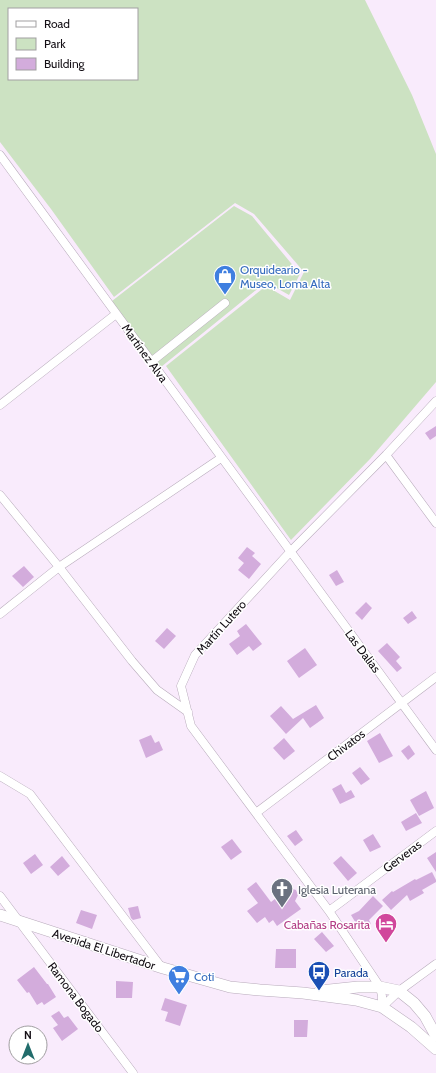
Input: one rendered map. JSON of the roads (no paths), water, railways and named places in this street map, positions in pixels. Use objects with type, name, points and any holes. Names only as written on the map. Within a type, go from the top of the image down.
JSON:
[{"type":"main road","name":"Avenida El Libertador","points":[[0,915],[162,968],[230,987],[303,993],[356,1000],[382,1007],[411,1027],[436,1048]]},
{"type":"main road","name":"Avenida El Libertador","points":[[303,993],[358,987],[380,987],[399,992],[414,1003],[436,1036]]},
{"type":"street","name":"Martínez Alva","points":[[0,155],[290,552]]},
{"type":"street","points":[[151,362],[225,303]]},
{"type":"street","points":[[0,405],[116,314]]},
{"type":"street","name":"Martín Lutero","points":[[382,1007],[380,987],[329,911],[191,726],[181,686],[195,655],[290,552],[386,455],[436,401]]},
{"type":"street","points":[[386,455],[436,523]]},
{"type":"street","points":[[0,614],[59,567],[221,458]]},
{"type":"street","points":[[0,495],[59,567],[132,661],[157,690],[188,712]]},
{"type":"street","name":"Las Dalias","points":[[290,552],[436,750]]},
{"type":"street","name":"Chivatos","points":[[256,813],[436,677]]},
{"type":"street","points":[[0,776],[30,794],[162,968]]},
{"type":"street","name":"Gerveras","points":[[329,911],[436,831]]},
{"type":"street","name":"Ramona Bogado","points":[[0,896],[133,1073]]},
{"type":"street","points":[[382,1007],[436,964]]},
{"type":"place","name":"Orquideario - Museo, Loma Alta","points":[[225,296]]},
{"type":"place","name":"Iglesia Luterana","points":[[282,908]]},
{"type":"place","name":"Cabañas Rosarita","points":[[386,944]]},
{"type":"place","name":"Parada","points":[[319,992]]},
{"type":"place","name":"Coti","points":[[179,996]]}]
